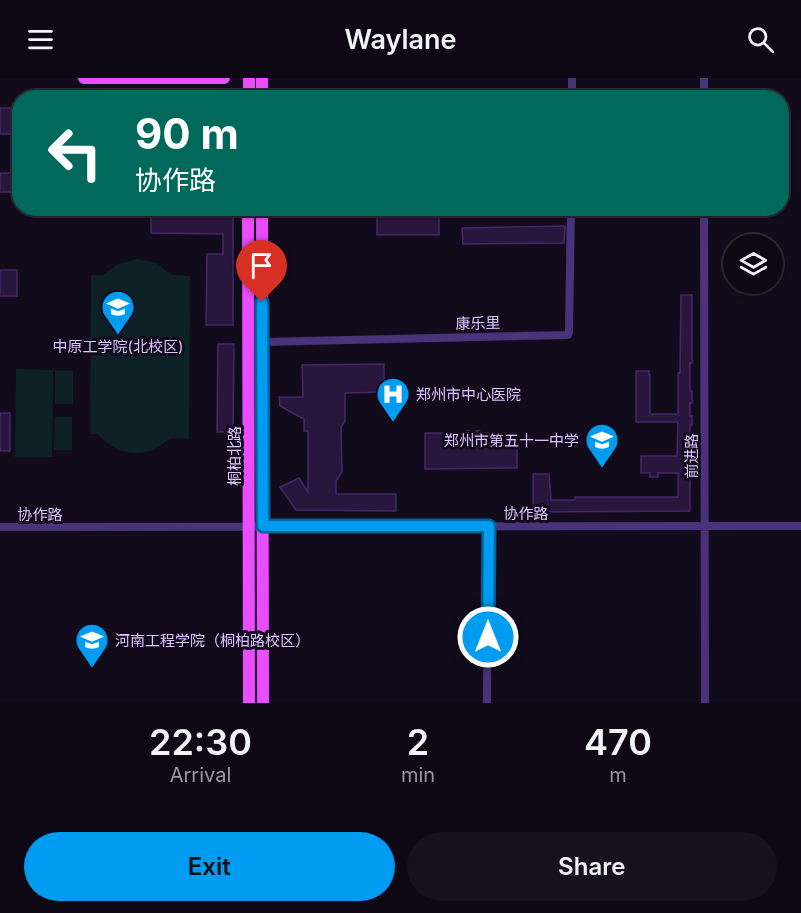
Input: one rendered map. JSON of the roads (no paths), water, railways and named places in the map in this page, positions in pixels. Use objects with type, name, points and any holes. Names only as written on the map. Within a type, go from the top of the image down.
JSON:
[{"type":"main road","points":[[84,78],[224,78]]},
{"type":"main road","name":"桐柏北路","points":[[249,216],[249,703]]},
{"type":"main road","name":"桐柏北路","points":[[262,216],[263,703]]},
{"type":"street","name":"康乐里","points":[[262,342],[568,335],[571,216]]},
{"type":"street","name":"前进路","points":[[704,216],[705,703]]},
{"type":"street","points":[[487,703],[489,526]]},
{"type":"street","name":"协作路","points":[[0,527],[801,526]]},
{"type":"place","name":"中原工学院(北校区)","points":[[118,336]]},
{"type":"place","name":"郑州市中心医院","points":[[393,423]]},
{"type":"place","name":"郑州市第五十一中学","points":[[602,469]]},
{"type":"place","name":"河南工程学院（桐柏路校区）","points":[[92,669]]}]
